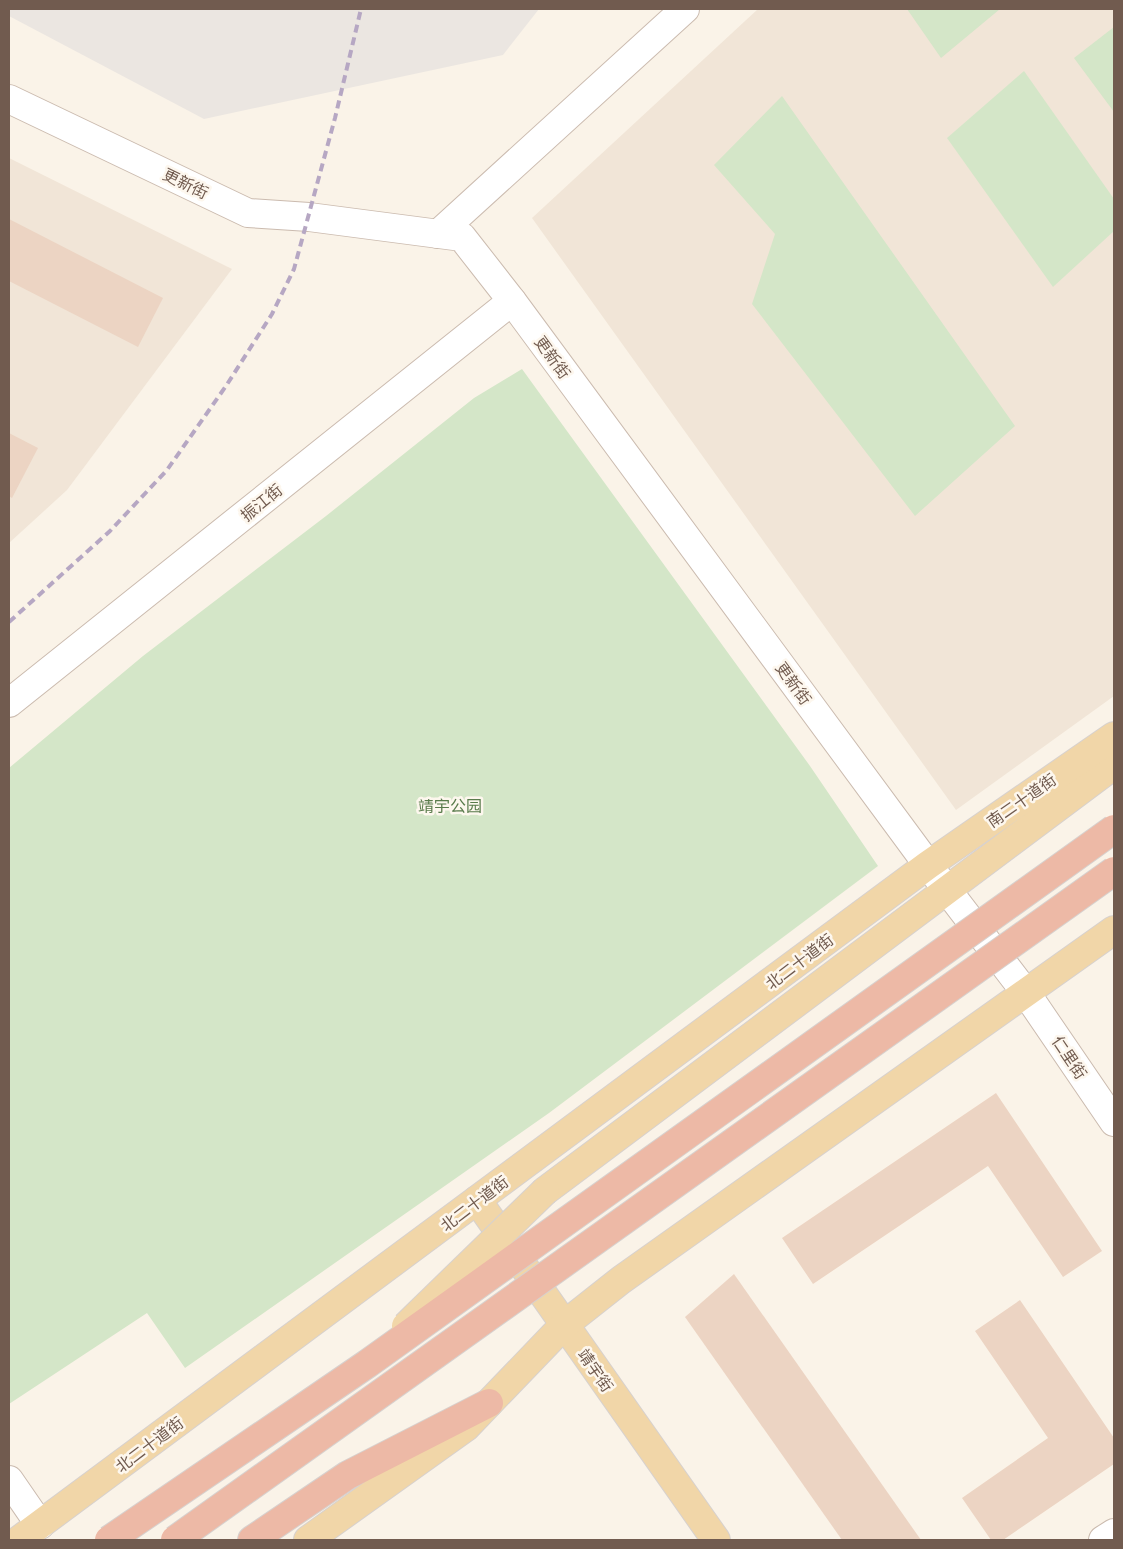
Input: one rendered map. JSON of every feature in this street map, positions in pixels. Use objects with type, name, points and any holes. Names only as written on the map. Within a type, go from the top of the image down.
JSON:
[{"type":"highway","points":[[109,1540],[367,1364],[1114,829]]},
{"type":"highway","points":[[175,1540],[1114,871]]},
{"type":"highway","points":[[252,1540],[348,1475],[489,1403]]},
{"type":"main road","name":"南二十道街","points":[[928,865],[1114,736]]},
{"type":"main road","points":[[367,1364],[546,1191],[1114,765]]},
{"type":"main road","name":"北二十道街","points":[[30,1532],[928,865]]},
{"type":"main road","points":[[308,1540],[466,1427],[564,1326],[621,1280],[1114,930]]},
{"type":"main road","name":"靖宇街","points":[[476,1200],[716,1540]]},
{"type":"street","points":[[450,236],[685,9]]},
{"type":"street","points":[[450,236],[705,9]]},
{"type":"street","name":"更新街","points":[[9,99],[248,213],[309,217],[450,236],[512,301],[947,890]]},
{"type":"street","name":"振江街","points":[[9,703],[512,301]]},
{"type":"street","name":"仁里街","points":[[947,890],[1026,993],[1114,1122]]},
{"type":"street","points":[[9,1480],[30,1532]]},
{"type":"street","points":[[1103,1540],[1114,1532]]},
{"type":"shaded area","points":[[9,9],[539,9],[503,55],[204,119],[9,16]]},
{"type":"shaded area","points":[[758,9],[1114,9],[1114,696],[956,810],[532,218]]},
{"type":"shaded area","points":[[9,158],[232,269],[67,490],[9,543]]},
{"type":"green space","points":[[907,9],[1000,9],[941,58]]},
{"type":"green space","points":[[1114,27],[1114,112],[1074,58]]},
{"type":"green space","points":[[1024,71],[1114,199],[1114,231],[1053,287],[947,138]]},
{"type":"green space","points":[[782,96],[1015,426],[915,516],[752,304],[775,234],[714,165]]},
{"type":"green space","name":"靖宇公园","points":[[522,369],[810,766],[878,866],[549,1113],[185,1368],[147,1313],[9,1404],[9,768],[143,656],[326,516],[474,398]]},
{"type":"building","points":[[9,219],[163,298],[138,347],[9,281]]},
{"type":"building","points":[[9,433],[38,448],[12,498],[9,496]]},
{"type":"building","points":[[996,1093],[1102,1251],[1063,1277],[988,1166],[813,1284],[782,1238]]},
{"type":"building","points":[[734,1274],[921,1540],[842,1540],[685,1317]]},
{"type":"building","points":[[1020,1300],[1114,1438],[1114,1464],[1003,1540],[991,1540],[962,1498],[1048,1438],[975,1331]]},
{"type":"railway","points":[[9,622],[110,531],[167,470],[226,386],[272,314],[294,269],[335,118],[361,9]]}]
